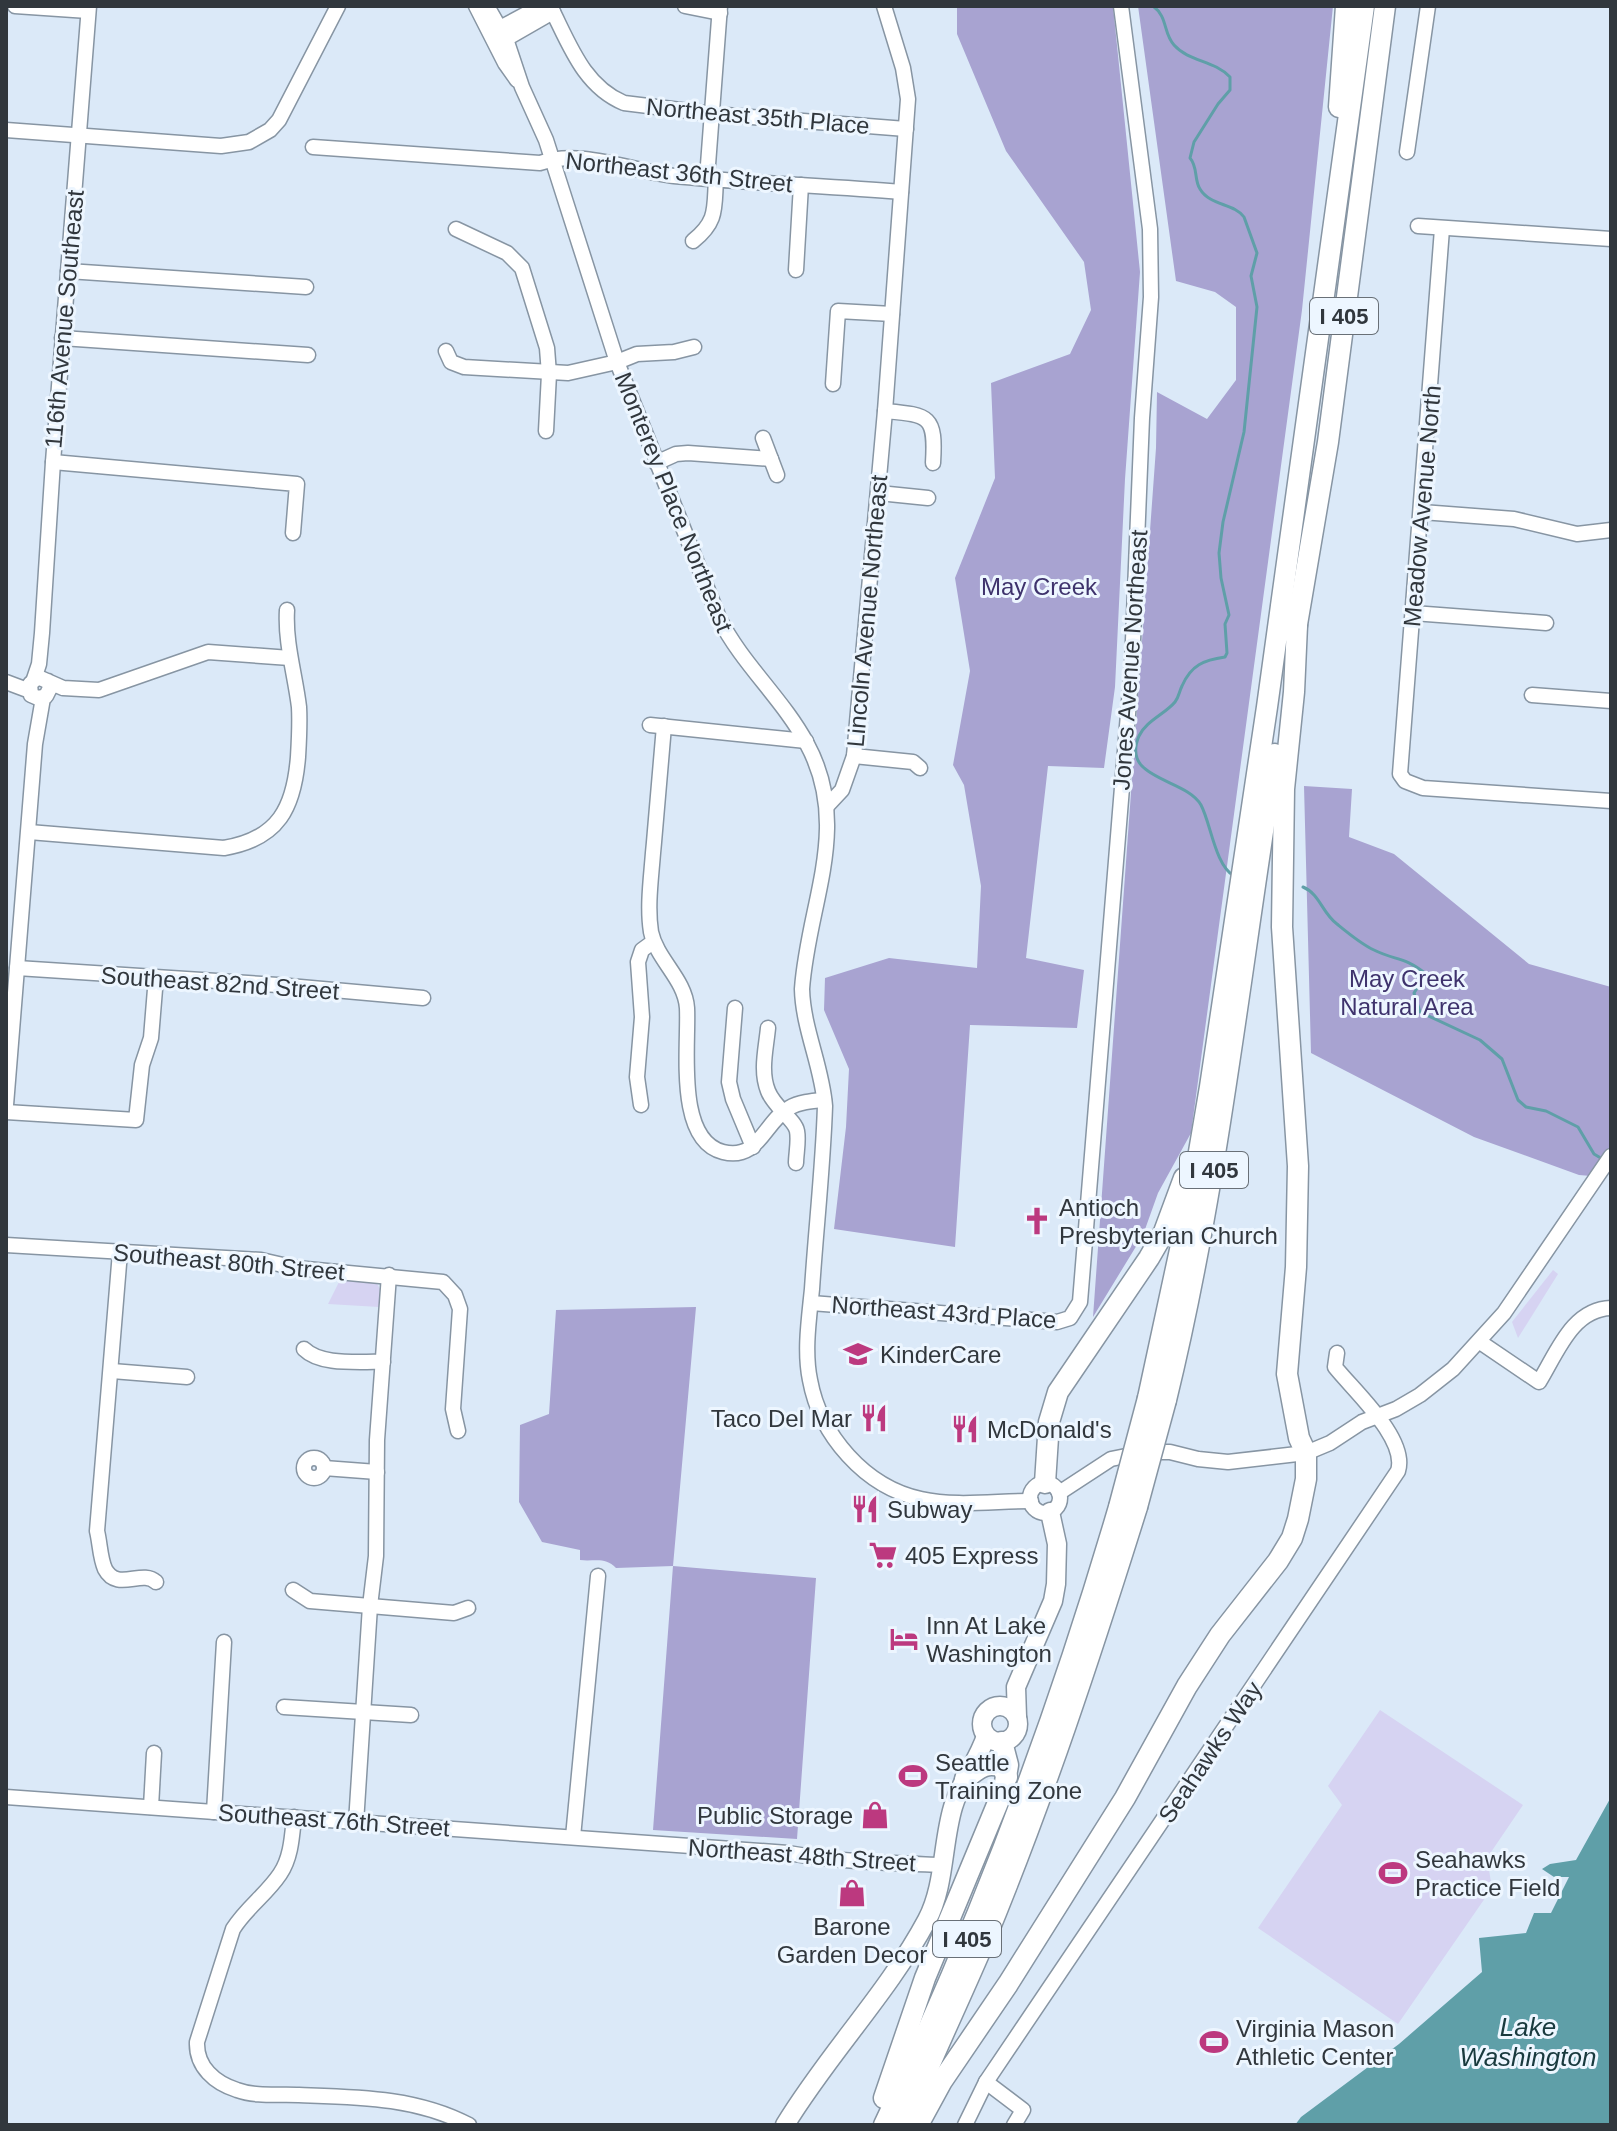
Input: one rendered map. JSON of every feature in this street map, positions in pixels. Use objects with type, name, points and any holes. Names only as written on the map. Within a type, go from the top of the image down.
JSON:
[{"type":"highway","points":[[1333,227],[1346,6]]},
{"type":"highway","name":"I 405","points":[[904,2125],[984,1942],[1077,1691],[1157,1399],[1185,1317],[1213,1174],[1267,707],[1364,6]]},
{"type":"highway","name":"I 405","points":[[1255,829],[1297,625],[1328,442],[1385,6]]},
{"type":"highway","points":[[918,2125],[942,2081],[1008,1984],[1125,1798],[1187,1686],[1220,1635],[1278,1561],[1292,1538],[1302,1498],[1306,1453],[1299,1438],[1287,1374],[1296,1267],[1298,1166],[1282,927],[1282,839],[1297,625]]},
{"type":"highway","name":"I 405","points":[[1157,1399],[1222,1010],[1240,937]]},
{"type":"highway","points":[[1052,1488],[1049,1422],[1058,1392],[1144,1267],[1164,1232],[1180,1192],[1222,1010]]},
{"type":"highway","name":"I 405","points":[[884,2125],[940,2003],[1011,1831],[1128,1507]]},
{"type":"highway","points":[[875,2125],[925,1978],[1007,1777],[1008,1765],[995,1740]]},
{"type":"highway","points":[[965,1779],[983,1766],[993,1764],[1002,1767],[1007,1777]]},
{"type":"main road","points":[[995,1740],[981,1724],[982,1719],[989,1709],[999,1705],[1016,1687],[1053,1601],[1057,1544],[1050,1512]]},
{"type":"main road","points":[[785,2125],[804,2094],[913,1945],[929,1915],[952,1809],[965,1779],[995,1740],[1016,1733],[1016,1687]]},
{"type":"main road","points":[[999,1705],[1010,1708],[1017,1717]]},
{"type":"street","points":[[15,6],[88,8]]},
{"type":"street","points":[[6,130],[207,146],[249,142],[270,130],[279,120],[338,6]]},
{"type":"street","points":[[476,6],[505,63],[522,87]]},
{"type":"street","points":[[487,6],[503,34],[522,87]]},
{"type":"street","points":[[685,6],[720,10],[711,178],[714,217],[707,230],[693,241]]},
{"type":"street","name":"Lincoln Avenue Northeast","points":[[827,806],[842,790],[854,756],[879,493],[906,129],[906,85],[884,6]]},
{"type":"street","name":"Jones Avenue Northeast","points":[[1074,1314],[1081,1294],[1132,665],[1142,418],[1151,297],[1150,229],[1121,6]]},
{"type":"street","points":[[1407,152],[1428,6]]},
{"type":"street","name":"116th Avenue Southeast","points":[[6,1105],[29,832],[53,462],[88,8]]},
{"type":"street","points":[[503,34],[548,8]]},
{"type":"street","name":"Northeast 35th Place","points":[[548,8],[582,68],[599,89],[612,98],[636,106],[906,129]]},
{"type":"street","name":"Monterey Place Northeast","points":[[522,87],[553,158],[617,362],[725,629],[806,741],[824,787],[827,806]]},
{"type":"street","name":"Northeast 36th Street","points":[[313,147],[540,163],[553,158],[624,165],[670,176],[901,192]]},
{"type":"street","points":[[796,270],[801,185]]},
{"type":"street","points":[[1418,226],[1611,239]]},
{"type":"street","points":[[456,229],[507,253],[522,268],[543,332],[549,374],[546,431]]},
{"type":"street","name":"Meadow Avenue North","points":[[1442,229],[1400,769],[1405,781],[1423,788],[1611,801]]},
{"type":"street","points":[[68,271],[306,287]]},
{"type":"street","points":[[833,384],[838,311],[892,314]]},
{"type":"street","points":[[62,338],[308,355]]},
{"type":"street","points":[[446,351],[451,362],[464,367],[549,374],[582,371],[647,352],[674,352],[694,347]]},
{"type":"street","points":[[885,411],[920,414],[928,421],[935,436],[933,463]]},
{"type":"street","points":[[763,438],[777,475]]},
{"type":"street","points":[[656,463],[676,454],[688,453],[771,459]]},
{"type":"street","points":[[53,462],[297,484],[293,533]]},
{"type":"street","points":[[879,493],[928,498]]},
{"type":"street","points":[[1422,512],[1514,519],[1577,534],[1611,530]]},
{"type":"street","points":[[29,832],[224,848],[244,843],[271,828],[284,813],[296,786],[299,718],[287,610]]},
{"type":"street","points":[[1413,613],[1546,623]]},
{"type":"street","points":[[6,682],[39,687],[107,688],[208,652],[290,658]]},
{"type":"street","points":[[1532,695],[1611,701]]},
{"type":"street","points":[[806,741],[657,726],[650,895],[653,942],[685,995],[686,1082],[702,1141],[725,1153],[736,1153],[753,1147],[791,1106],[824,1100]]},
{"type":"street","points":[[854,756],[913,762],[920,768]]},
{"type":"street","points":[[827,806],[828,840],[802,989],[803,1012],[824,1100],[807,1361],[812,1393],[826,1426],[850,1458],[891,1488],[921,1499],[1031,1501]]},
{"type":"street","points":[[641,1105],[637,1077],[642,1017],[638,962],[642,950],[653,942]]},
{"type":"street","name":"Southeast 82nd Street","points":[[17,968],[423,998]]},
{"type":"street","points":[[6,1112],[136,1120],[142,1065],[151,1038],[156,977]]},
{"type":"street","points":[[735,1008],[729,1082],[753,1147]]},
{"type":"street","points":[[768,1028],[765,1082],[771,1098],[798,1132],[796,1163]]},
{"type":"street","points":[[1052,1488],[1058,1507],[1050,1512],[1036,1510],[1031,1501],[1032,1491],[1052,1488],[1111,1459],[1146,1452],[1170,1452],[1228,1462],[1306,1453],[1420,1395],[1453,1369],[1504,1313],[1611,1156]]},
{"type":"street","name":"Southeast 80th Street","points":[[6,1245],[261,1260],[296,1268],[435,1280],[449,1288],[459,1302],[453,1409],[458,1431]]},
{"type":"street","points":[[120,1252],[97,1531],[104,1565],[110,1576],[120,1580],[148,1577],[156,1582]]},
{"type":"street","points":[[356,1823],[376,1556],[380,1407],[389,1275]]},
{"type":"street","name":"Northeast 43rd Place","points":[[811,1303],[1057,1322],[1074,1314]]},
{"type":"street","points":[[1480,1342],[1539,1382],[1582,1316],[1593,1310],[1611,1308]]},
{"type":"street","points":[[304,1349],[325,1359],[383,1362]]},
{"type":"street","name":"Seahawks Way","points":[[965,2125],[986,2082],[1394,1478],[1400,1464],[1399,1453],[1377,1417],[1335,1367],[1337,1353]]},
{"type":"street","points":[[112,1371],[187,1377]]},
{"type":"street","points":[[324,1468],[377,1472]]},
{"type":"street","points":[[573,1837],[598,1576]]},
{"type":"street","points":[[293,1590],[310,1601],[454,1613],[468,1608]]},
{"type":"street","points":[[214,1812],[224,1642]]},
{"type":"street","points":[[284,1707],[411,1715]]},
{"type":"street","points":[[151,1807],[154,1753]]},
{"type":"street","name":"Southeast 76th Street","points":[[6,1797],[661,1844]]},
{"type":"street","points":[[294,1817],[288,1857],[281,1873],[233,1929],[196,2050],[207,2072],[221,2084],[241,2092],[405,2103],[440,2111],[469,2125]]},
{"type":"street","name":"Northeast 48th Street","points":[[661,1844],[788,1853],[863,1863],[942,1865]]},
{"type":"street","points":[[986,2082],[1023,2110],[1014,2125]]},
{"type":"shaded area","points":[[1553,1270],[1558,1274],[1518,1338],[1512,1322]]},
{"type":"shaded area","points":[[341,1278],[375,1280],[380,1289],[379,1307],[328,1304]]},
{"type":"shaded area","name":"Seahawks Practice Field","points":[[1380,1710],[1523,1805],[1487,1858],[1492,1888],[1398,2024],[1258,1928],[1342,1805],[1328,1786]]},
{"type":"green space","name":"May Creek","points":[[957,6],[1113,6],[1140,272],[1125,479],[1115,687],[1104,768],[1048,766],[1026,958],[1084,970],[1077,1028],[970,1025],[955,1247],[834,1229],[846,1127],[849,1069],[824,1010],[825,978],[889,958],[977,968],[981,886],[964,785],[953,765],[970,671],[955,578],[995,478],[991,383],[1070,354],[1091,310],[1084,262],[1006,151],[957,34]]},
{"type":"green space","name":"May Creek","points":[[1138,6],[1333,6],[1302,310],[1191,1133],[1158,1193],[1143,1235],[1093,1317],[1156,448],[1157,392],[1207,419],[1236,380],[1236,307],[1215,292],[1176,281]]},
{"type":"green space","name":"May Creek Natural Area","points":[[1304,786],[1352,789],[1349,837],[1394,854],[1529,964],[1611,987],[1611,1147],[1591,1176],[1579,1175],[1474,1137],[1311,1053]]},
{"type":"green space","points":[[696,1307],[673,1566],[616,1568],[603,1561],[580,1560],[580,1550],[542,1542],[519,1502],[520,1425],[549,1414],[556,1310]]},
{"type":"green space","points":[[673,1566],[816,1578],[797,1839],[653,1830]]},
{"type":"water","name":"Lake Washington","points":[[1611,1797],[1611,2125],[1295,2125],[1301,2117],[1399,2044],[1482,1972],[1479,1938],[1526,1933],[1534,1913],[1551,1913],[1569,1877],[1554,1877],[1542,1869],[1550,1864],[1576,1860]]},
{"type":"waterway","name":"May Creek","points":[[1153,6],[1180,51],[1217,67],[1230,77],[1230,90],[1194,142],[1190,158],[1204,195],[1240,212],[1244,217],[1257,253],[1251,276],[1257,307],[1244,432],[1219,553],[1229,615],[1225,624],[1227,653],[1225,657],[1199,665],[1190,673],[1175,702],[1142,731],[1136,750],[1139,762],[1146,770],[1182,789],[1201,805],[1222,863],[1234,876]]},
{"type":"waterway","name":"May Creek","points":[[1303,887],[1313,894],[1332,920],[1359,942],[1406,961],[1426,974],[1414,993],[1420,1012],[1480,1040],[1502,1059],[1518,1100],[1526,1107],[1546,1111],[1578,1127],[1594,1154],[1604,1160]]},
{"type":"place","name":"Antioch Presbyterian Church","points":[[1037,1221]]},
{"type":"place","name":"KinderCare","points":[[858,1354]]},
{"type":"place","name":"Taco Del Mar","points":[[874,1418]]},
{"type":"place","name":"McDonald's","points":[[965,1429]]},
{"type":"place","name":"Subway","points":[[865,1509]]},
{"type":"place","name":"405 Express","points":[[883,1555]]},
{"type":"place","name":"Inn At Lake Washington","points":[[904,1639]]},
{"type":"place","name":"Seattle Training Zone","points":[[913,1776]]},
{"type":"place","name":"Public Storage","points":[[875,1815]]},
{"type":"place","name":"Seahawks Practice Field","points":[[1393,1873]]},
{"type":"place","name":"Barone Garden Decor","points":[[852,1893]]},
{"type":"place","name":"Virginia Mason Athletic Center","points":[[1214,2042]]}]
